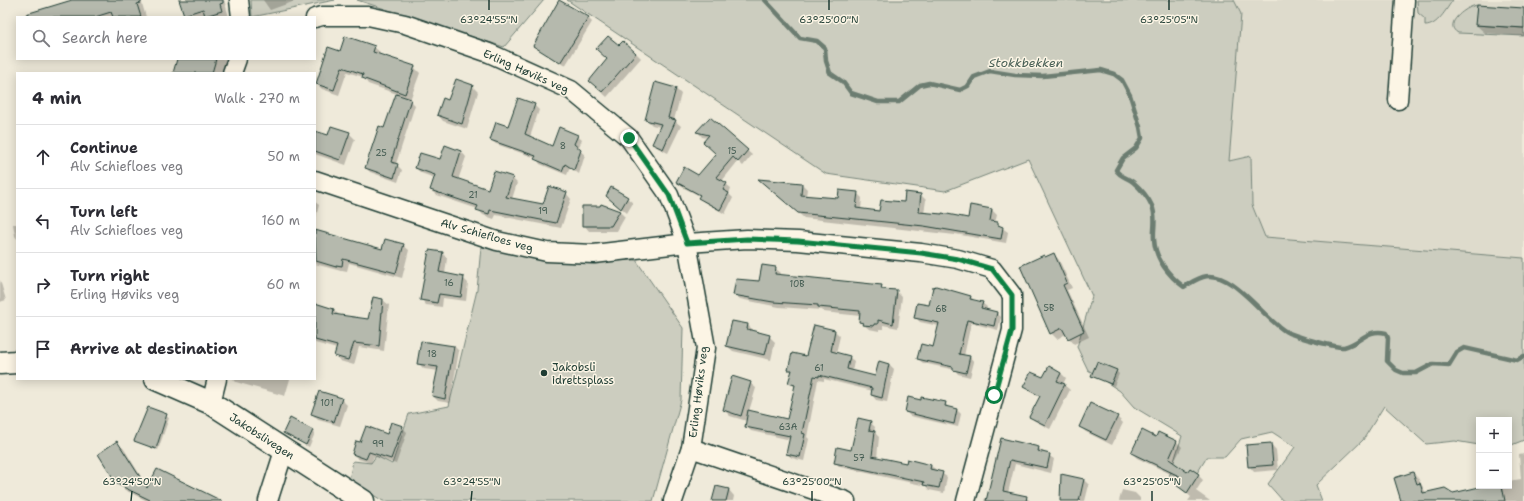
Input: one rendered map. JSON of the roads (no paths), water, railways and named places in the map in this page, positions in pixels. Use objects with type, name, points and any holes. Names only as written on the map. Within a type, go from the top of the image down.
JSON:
[{"type":"street","points":[[239,0],[241,16]]},
{"type":"street","points":[[1398,100],[1405,0]]},
{"type":"street","name":"Erling Høviks veg","points":[[316,18],[322,16],[368,16],[405,24],[489,53],[571,90],[629,138],[669,195],[687,243],[706,348],[691,448],[673,501]]},
{"type":"street","points":[[232,72],[237,60]]},
{"type":"street","name":"Alv Schiefloes veg","points":[[316,180],[498,241],[547,252],[594,254],[687,243],[747,239],[798,241],[926,254],[958,259],[992,269],[1012,295],[1012,330],[966,501]]},
{"type":"street","points":[[0,363],[16,362]]},
{"type":"street","name":"Jakobslivegen","points":[[158,380],[211,403],[363,501]]},
{"type":"street","points":[[211,403],[217,380]]},
{"type":"street","points":[[691,448],[846,501]]},
{"type":"street","points":[[268,501],[284,451]]},
{"type":"waterway","name":"Stokkbekken","points":[[765,0],[800,38],[817,41],[825,48],[826,61],[830,73],[843,82],[851,93],[878,102],[899,102],[920,85],[929,83],[960,90],[968,86],[974,77],[990,71],[1015,75],[1043,76],[1101,70],[1114,74],[1122,80],[1130,95],[1142,138],[1136,148],[1123,158],[1116,170],[1136,184],[1150,203],[1155,218],[1154,239],[1157,253],[1168,272],[1184,287],[1203,277],[1214,276],[1225,280],[1247,296],[1285,331],[1324,344],[1344,347],[1369,334],[1379,332],[1386,333],[1388,338],[1387,361],[1396,370],[1403,373],[1416,373],[1433,364],[1449,365],[1457,352],[1464,348],[1517,360],[1524,356]]},
{"type":"place","name":"Jakobsli idrettsplass","points":[[544,373]]}]
